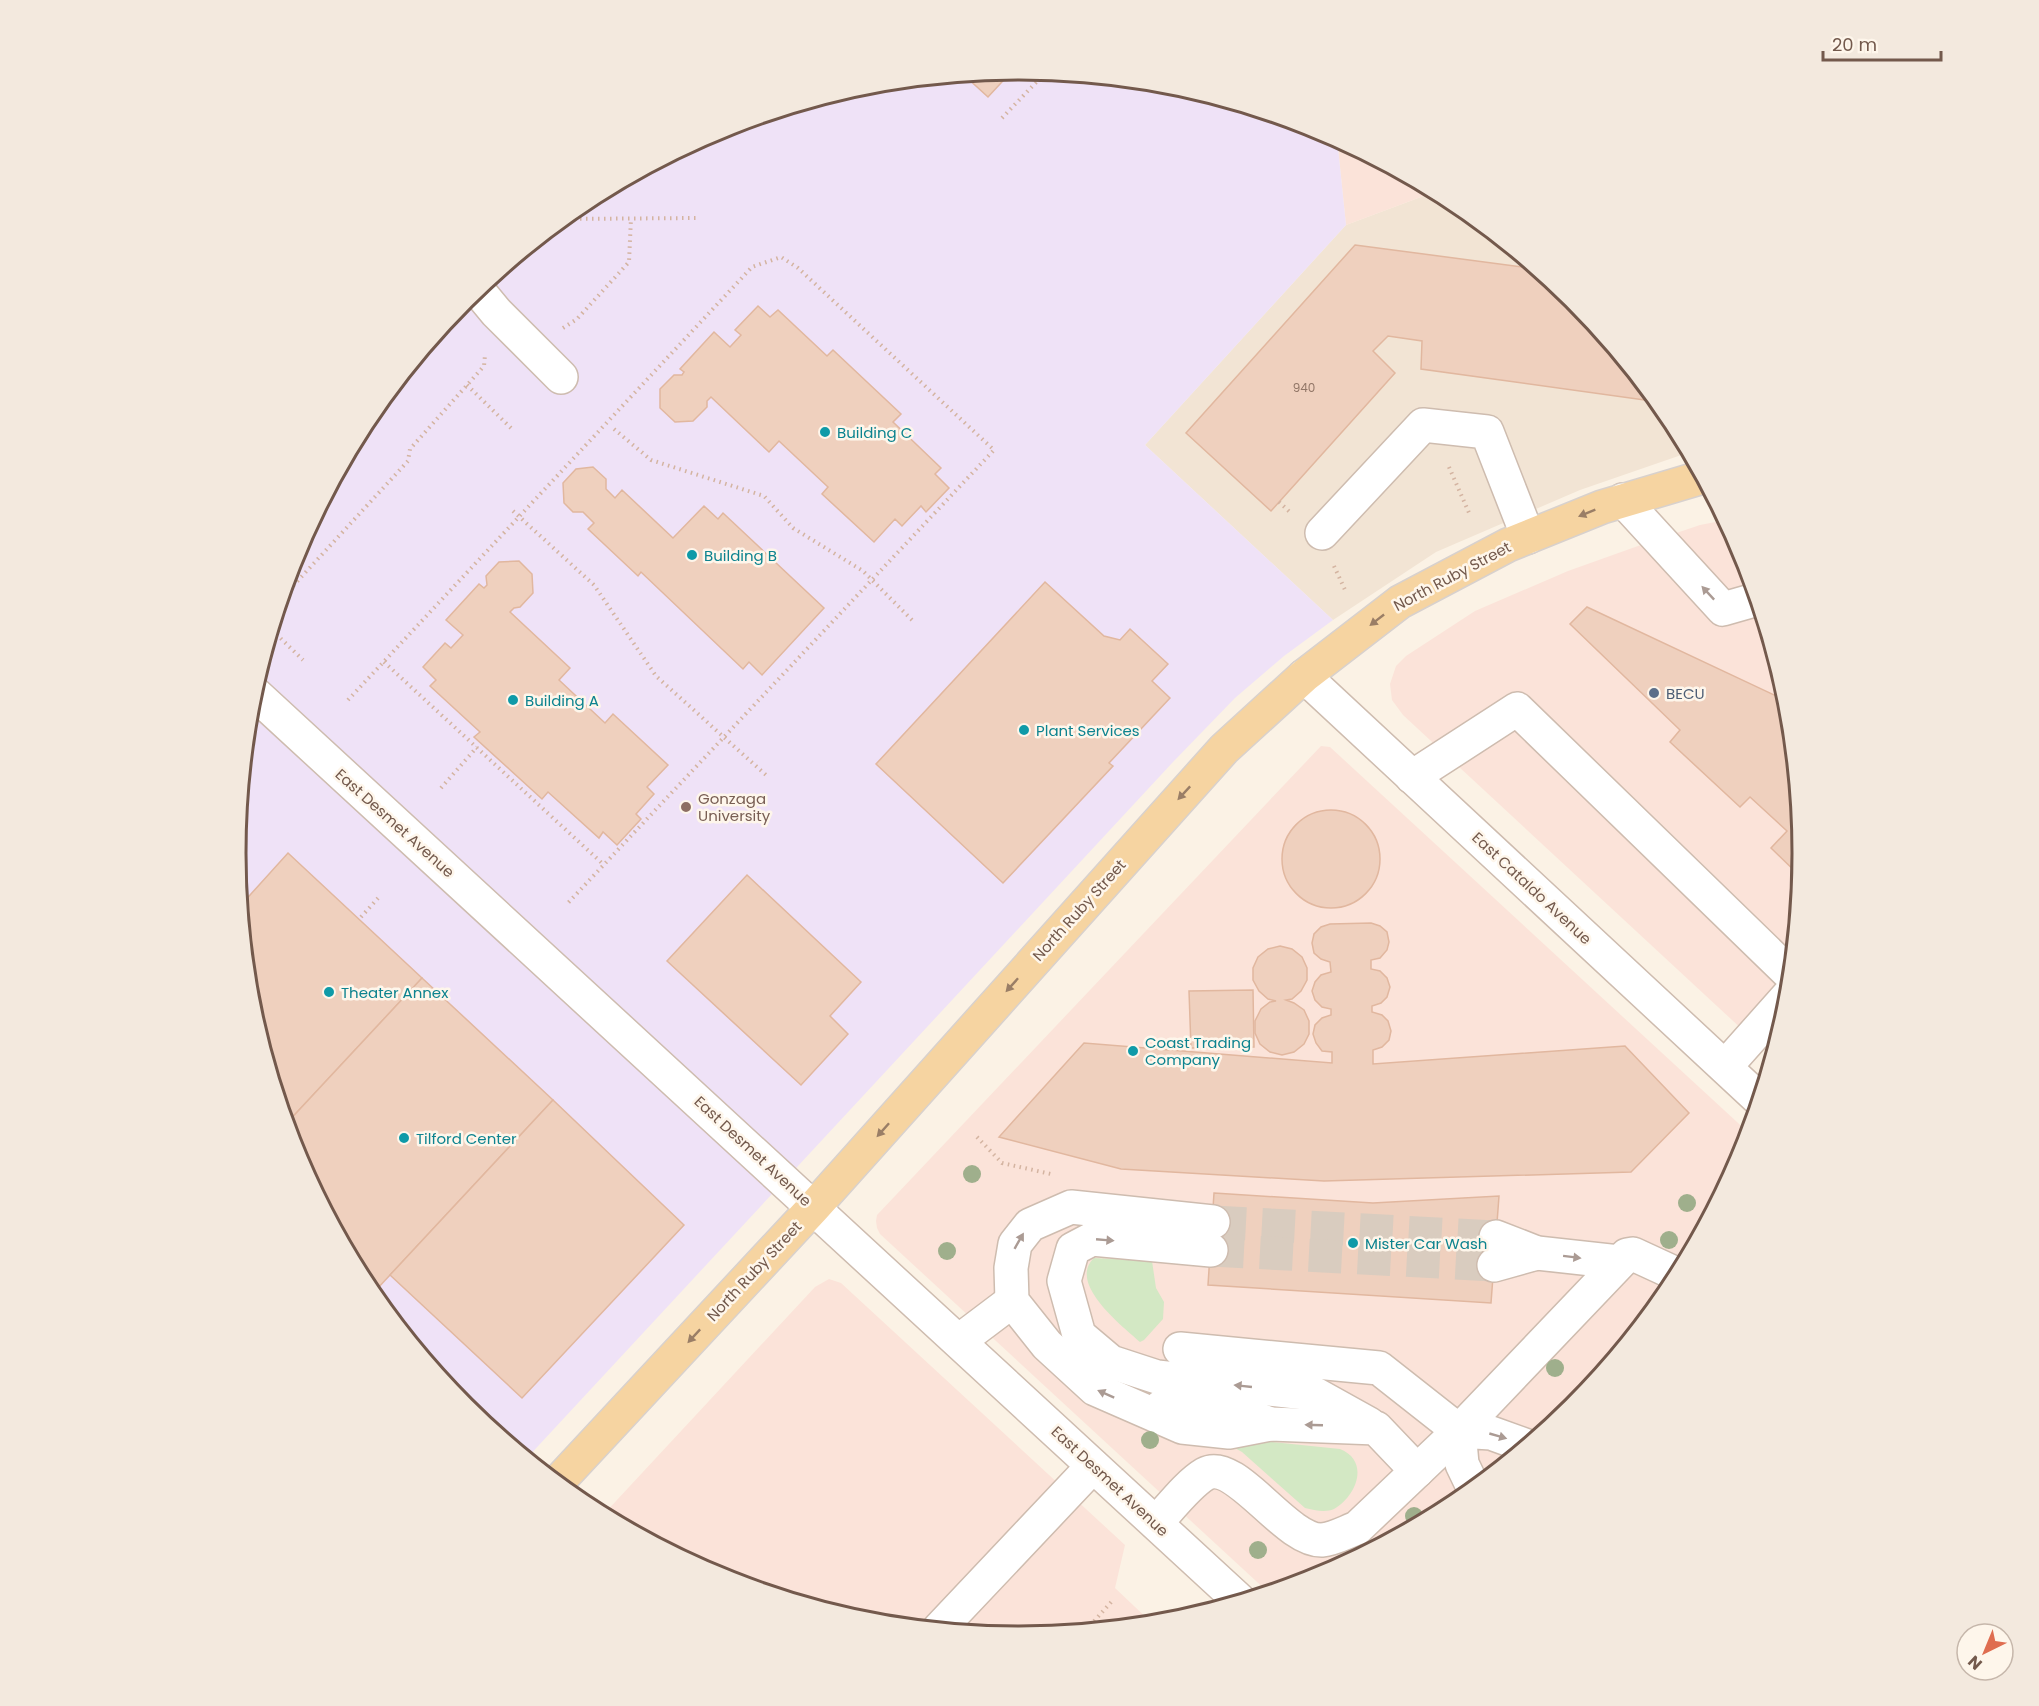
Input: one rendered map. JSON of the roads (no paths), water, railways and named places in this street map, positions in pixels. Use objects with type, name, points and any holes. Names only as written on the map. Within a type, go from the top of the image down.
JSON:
[{"type":"main road","name":"North Ruby Street","points":[[563,1477],[814,1208],[1216,758],[1304,676],[1400,602],[1528,537],[1623,500],[1696,479]]},
{"type":"street","points":[[484,298],[561,377]]},
{"type":"street","points":[[1322,534],[1423,425],[1487,432],[1528,537]]},
{"type":"street","points":[[1623,500],[1723,609],[1751,601]]},
{"type":"street","name":"East Cataldo Avenue","points":[[1304,676],[1754,1095]]},
{"type":"street","name":"East Desmet Avenue","points":[[260,709],[814,1208],[1234,1596]]},
{"type":"street","points":[[1412,777],[1517,709],[1784,968]]},
{"type":"street","points":[[1725,1067],[1777,1010]]},
{"type":"street","points":[[1376,1428],[1270,1424],[1229,1432],[1182,1427],[1095,1389],[1047,1345],[1012,1301],[1011,1268],[1015,1244],[1030,1225],[1071,1207],[1212,1236],[1092,1239],[1073,1249],[1064,1281],[1079,1335],[1111,1362],[1157,1377],[1315,1394],[1376,1428],[1417,1472]]},
{"type":"street","points":[[1495,1251],[1619,1262]]},
{"type":"street","points":[[1155,1523],[1207,1473],[1220,1472],[1232,1478],[1305,1536],[1321,1540],[1357,1528],[1459,1431],[1627,1255],[1633,1254],[1670,1271]]},
{"type":"street","points":[[959,1341],[1012,1301]]},
{"type":"street","points":[[1180,1349],[1379,1368],[1459,1431],[1491,1434],[1519,1443]]},
{"type":"street","points":[[1459,1431],[1462,1464],[1470,1481]]},
{"type":"street","points":[[945,1623],[1094,1466]]},
{"type":"tunnel","points":[[1213,1222],[1496,1237]]},
{"type":"tunnel","points":[[1211,1250],[1494,1265]]},
{"type":"place","name":"Building C","points":[[825,432]]},
{"type":"place","name":"Building B","points":[[692,555]]},
{"type":"place","name":"BECU","points":[[1654,693]]},
{"type":"place","name":"Building A","points":[[513,700]]},
{"type":"place","name":"Plant Services","points":[[1024,730]]},
{"type":"place","name":"Gonzaga University","points":[[686,807]]},
{"type":"place","name":"Theater Annex","points":[[329,992]]},
{"type":"place","name":"Coast Trading Company","points":[[1133,1051]]},
{"type":"place","name":"Tilford Center","points":[[404,1138]]},
{"type":"place","name":"Mister Car Wash","points":[[1353,1243]]}]
